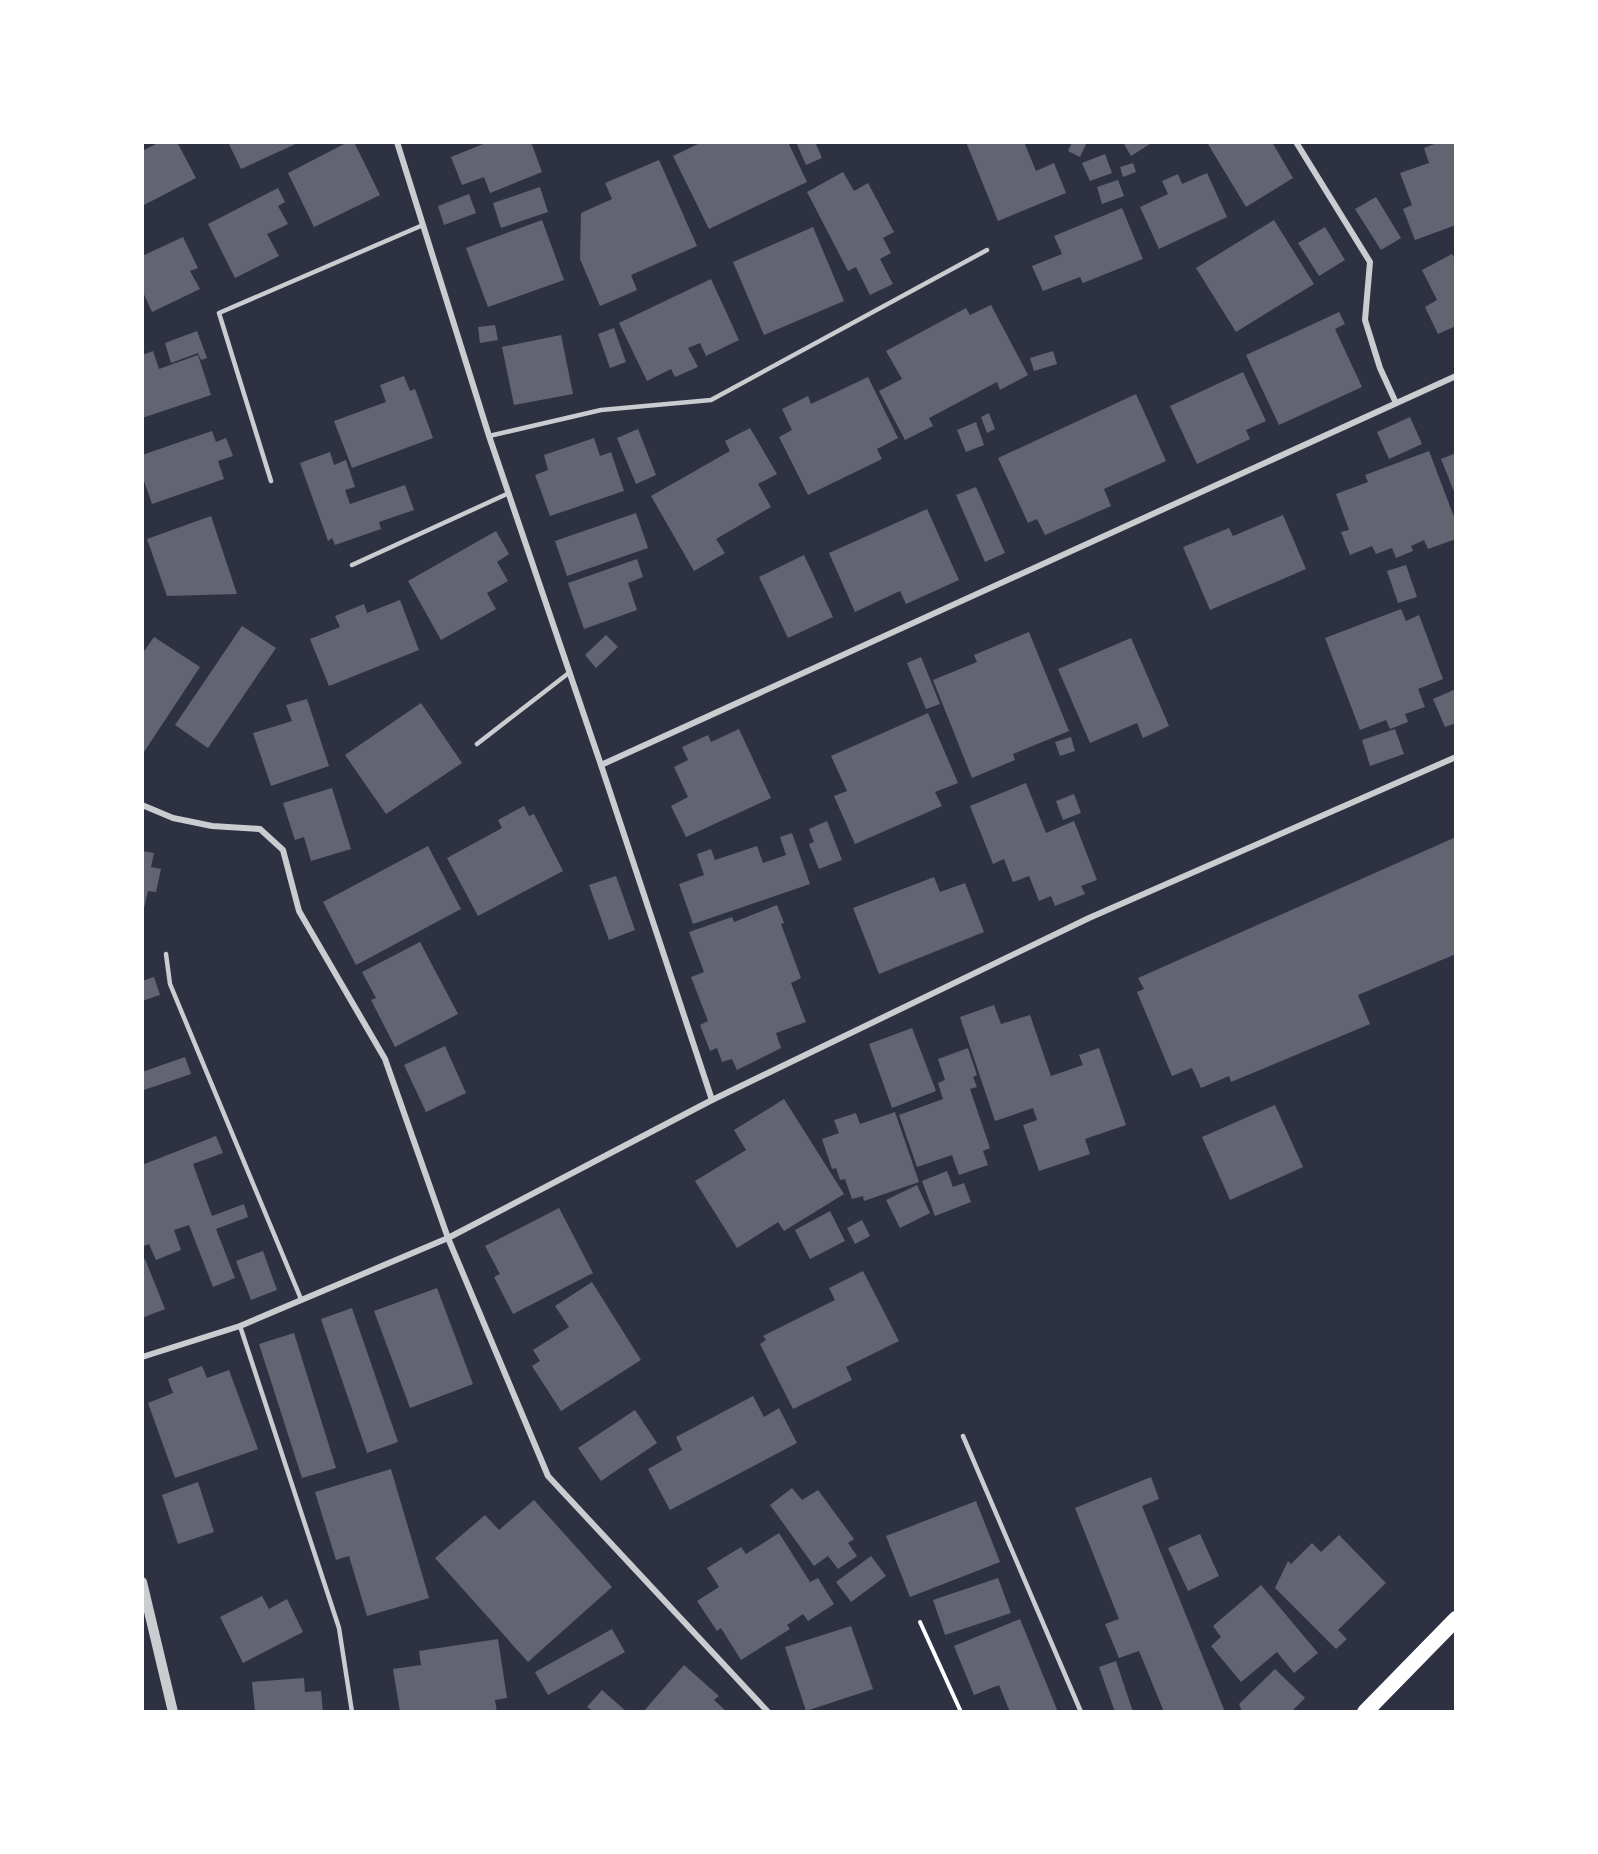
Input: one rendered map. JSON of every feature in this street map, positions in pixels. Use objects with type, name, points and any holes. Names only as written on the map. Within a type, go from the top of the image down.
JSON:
[{"type":"highway","points":[[1365,1712],[1455,1619]]},
{"type":"street","points":[[396,142],[489,436],[712,1100]]},
{"type":"street","points":[[1296,142],[1370,261],[1365,320],[1380,368],[1396,403]]},
{"type":"street","points":[[601,765],[1455,376]]},
{"type":"street","points":[[142,1357],[240,1326],[448,1238],[712,1100],[1089,918],[1455,757]]},
{"type":"street","points":[[142,805],[173,819],[212,826],[260,829],[283,850],[299,911],[385,1059],[448,1238],[548,1476],[768,1712]]},
{"type":"street","points":[[142,1582],[173,1712]]},
{"type":"lane","points":[[272,481],[219,313],[423,225]]},
{"type":"lane","points":[[489,436],[601,410],[711,400],[987,250]]},
{"type":"lane","points":[[352,565],[508,493]]},
{"type":"lane","points":[[477,744],[570,672]]},
{"type":"lane","points":[[166,954],[170,984],[302,1299]]},
{"type":"lane","points":[[240,1326],[339,1628],[352,1712]]},
{"type":"lane","points":[[963,1436],[1081,1712]]},
{"type":"path","points":[[920,1622],[961,1712]]},
{"type":"building","points":[[160,142],[177,142],[196,178],[142,206],[142,151]]},
{"type":"building","points":[[228,142],[300,142],[241,169]]},
{"type":"building","points":[[348,142],[354,142],[380,195],[314,227],[288,173]]},
{"type":"building","points":[[488,142],[531,142],[542,172],[490,193],[484,177],[462,185],[451,157]]},
{"type":"building","points":[[702,142],[788,142],[807,182],[709,229],[673,156]]},
{"type":"building","points":[[796,142],[815,142],[822,158],[806,165]]},
{"type":"building","points":[[966,142],[1024,142],[1036,171],[1054,163],[1066,193],[998,221]]},
{"type":"building","points":[[1072,142],[1087,142],[1080,157],[1068,151]]},
{"type":"building","points":[[1123,142],[1153,142],[1131,156]]},
{"type":"building","points":[[1210,142],[1272,142],[1293,178],[1246,207],[1208,144]]},
{"type":"building","points":[[1439,142],[1455,142],[1456,145],[1456,225],[1415,240],[1403,209],[1412,205],[1400,173],[1429,163],[1424,148]]},
{"type":"building","points":[[1105,154],[1112,173],[1090,181],[1082,163]]},
{"type":"building","points":[[659,160],[697,246],[631,275],[637,290],[600,306],[580,259],[581,213],[612,199],[605,183]]},
{"type":"building","points":[[1133,163],[1136,172],[1123,177],[1120,167]]},
{"type":"building","points":[[843,172],[854,191],[868,183],[894,232],[883,238],[891,253],[880,259],[893,284],[870,295],[856,267],[848,271],[807,192]]},
{"type":"building","points":[[1207,173],[1227,217],[1159,249],[1140,207],[1168,194],[1162,181],[1178,174],[1182,184]]},
{"type":"building","points":[[1118,180],[1124,196],[1102,204],[1097,187]]},
{"type":"building","points":[[540,187],[548,212],[501,228],[493,203]]},
{"type":"building","points":[[278,188],[285,202],[278,206],[288,224],[267,234],[279,256],[235,278],[208,224]]},
{"type":"building","points":[[469,194],[476,213],[444,225],[438,206]]},
{"type":"building","points":[[1376,197],[1401,238],[1381,250],[1355,209]]},
{"type":"building","points":[[1122,208],[1143,259],[1083,283],[1080,277],[1043,291],[1032,266],[1062,254],[1054,236]]},
{"type":"building","points":[[542,220],[564,280],[488,307],[466,248]]},
{"type":"building","points":[[1274,220],[1314,284],[1236,332],[1196,268]]},
{"type":"building","points":[[813,227],[844,301],[764,335],[733,262]]},
{"type":"building","points":[[1325,227],[1345,260],[1319,276],[1298,243]]},
{"type":"building","points":[[183,237],[198,268],[190,271],[200,289],[152,312],[142,290],[142,256]]},
{"type":"building","points":[[1452,254],[1456,260],[1456,326],[1438,334],[1425,307],[1437,300],[1422,270]]},
{"type":"building","points":[[711,279],[739,340],[706,356],[700,343],[688,348],[698,367],[675,377],[671,369],[647,381],[619,323]]},
{"type":"building","points":[[991,305],[1028,375],[1000,390],[997,382],[929,418],[933,426],[905,440],[879,391],[902,379],[886,351],[966,308],[970,315]]},
{"type":"building","points":[[1339,312],[1345,324],[1335,329],[1362,387],[1279,425],[1246,355]]},
{"type":"building","points":[[495,325],[498,340],[480,343],[478,327]]},
{"type":"building","points":[[614,328],[626,362],[610,368],[598,334]]},
{"type":"building","points":[[197,331],[207,358],[201,360],[198,353],[171,363],[165,343]]},
{"type":"building","points":[[561,335],[573,394],[514,405],[502,347]]},
{"type":"building","points":[[153,351],[159,369],[198,355],[211,395],[142,418],[142,355]]},
{"type":"building","points":[[1053,351],[1057,364],[1034,371],[1030,358]]},
{"type":"building","points":[[1243,372],[1266,421],[1246,430],[1250,439],[1197,464],[1170,406]]},
{"type":"building","points":[[404,376],[410,391],[415,389],[433,438],[352,468],[334,421],[386,402],[380,385]]},
{"type":"building","points":[[868,377],[898,438],[877,449],[882,459],[808,495],[779,437],[792,430],[782,409],[808,396],[811,404]]},
{"type":"building","points":[[1136,394],[1166,461],[1104,489],[1111,506],[1045,535],[1037,519],[1028,523],[998,458]]},
{"type":"building","points":[[989,413],[995,429],[987,433],[981,417]]},
{"type":"building","points":[[1410,417],[1422,444],[1389,459],[1377,432]]},
{"type":"building","points":[[976,422],[984,445],[966,452],[957,430]]},
{"type":"building","points":[[750,428],[777,474],[758,484],[771,507],[716,539],[725,553],[694,571],[651,496],[730,451],[725,441]]},
{"type":"building","points":[[638,429],[656,475],[636,484],[617,438]]},
{"type":"building","points":[[212,431],[216,442],[226,438],[233,456],[218,461],[224,479],[152,504],[142,475],[142,455]]},
{"type":"building","points":[[594,438],[600,456],[611,452],[624,491],[550,516],[535,475],[548,470],[544,455]]},
{"type":"building","points":[[1429,451],[1456,522],[1456,539],[1428,549],[1424,540],[1411,546],[1413,551],[1396,558],[1392,548],[1376,554],[1372,546],[1350,555],[1341,532],[1349,530],[1336,494],[1368,482],[1365,475]]},
{"type":"building","points":[[330,452],[334,465],[346,460],[355,487],[345,490],[350,504],[405,485],[414,510],[379,522],[381,529],[335,545],[332,538],[328,541],[300,463]]},
{"type":"building","points":[[1456,453],[1456,494],[1455,494],[1441,459]]},
{"type":"building","points":[[976,487],[1005,553],[985,562],[956,495]]},
{"type":"building","points":[[927,509],[959,580],[906,604],[900,591],[855,612],[829,553]]},
{"type":"building","points":[[636,513],[648,548],[567,576],[555,541]]},
{"type":"building","points":[[1283,515],[1306,569],[1210,610],[1183,547],[1229,528],[1233,536]]},
{"type":"building","points":[[211,516],[237,594],[167,596],[147,539]]},
{"type":"building","points":[[496,531],[509,554],[497,562],[508,581],[487,593],[496,609],[441,640],[408,581]]},
{"type":"building","points":[[804,555],[833,617],[788,638],[759,577]]},
{"type":"building","points":[[637,559],[643,577],[628,583],[637,610],[584,629],[568,583]]},
{"type":"building","points":[[1406,565],[1417,597],[1398,603],[1387,571]]},
{"type":"building","points":[[400,600],[419,650],[329,686],[310,639],[340,627],[335,616],[364,604],[367,613]]},
{"type":"building","points":[[1401,609],[1406,621],[1419,615],[1443,679],[1418,689],[1425,707],[1405,714],[1408,722],[1390,729],[1386,720],[1360,730],[1325,638]]},
{"type":"building","points":[[242,626],[276,648],[208,748],[175,725]]},
{"type":"building","points":[[1029,632],[1069,731],[1013,754],[1015,760],[972,778],[933,680],[977,662],[974,655]]},
{"type":"building","points":[[606,635],[618,647],[596,668],[585,655]]},
{"type":"building","points":[[154,637],[200,667],[142,755],[142,654]]},
{"type":"building","points":[[1131,638],[1169,726],[1143,738],[1137,723],[1090,743],[1058,669]]},
{"type":"building","points":[[921,657],[940,704],[926,709],[907,663]]},
{"type":"building","points":[[1456,689],[1456,723],[1445,727],[1433,699]]},
{"type":"building","points":[[307,699],[329,766],[271,786],[253,733],[292,721],[286,705]]},
{"type":"building","points":[[421,703],[462,763],[386,814],[345,755]]},
{"type":"building","points":[[928,713],[958,783],[935,792],[942,806],[855,844],[834,796],[847,791],[831,756]]},
{"type":"building","points":[[739,729],[771,798],[686,837],[671,806],[688,797],[674,767],[688,760],[682,747],[708,735],[711,742]]},
{"type":"building","points":[[1395,729],[1404,754],[1370,766],[1362,740]]},
{"type":"building","points":[[1071,737],[1075,751],[1060,756],[1055,742]]},
{"type":"building","points":[[1026,783],[1046,833],[1074,821],[1097,880],[1081,886],[1085,894],[1055,906],[1051,896],[1039,901],[1029,876],[1013,882],[1004,859],[993,864],[970,806]]},
{"type":"building","points":[[332,788],[351,849],[311,861],[304,837],[295,840],[283,803]]},
{"type":"building","points":[[1074,794],[1081,813],[1063,820],[1056,801]]},
{"type":"building","points":[[524,806],[529,816],[534,814],[563,871],[478,916],[447,858],[502,828],[498,820]]},
{"type":"building","points":[[827,821],[842,860],[819,869],[809,844],[814,842],[809,829]]},
{"type":"building","points":[[792,833],[810,884],[693,924],[679,884],[704,875],[697,854],[711,849],[715,860],[757,846],[763,863],[786,855],[780,837]]},
{"type":"building","points":[[1456,837],[1456,954],[1358,995],[1370,1024],[1231,1082],[1229,1076],[1201,1088],[1192,1068],[1172,1076],[1137,992],[1144,989],[1138,978]]},
{"type":"building","points":[[428,846],[461,909],[356,965],[323,902]]},
{"type":"building","points":[[142,851],[154,853],[151,867],[161,869],[156,892],[148,891],[143,913]]},
{"type":"building","points":[[616,876],[635,930],[609,940],[589,885]]},
{"type":"building","points":[[934,877],[940,892],[965,883],[984,932],[879,974],[853,908]]},
{"type":"building","points":[[777,905],[784,923],[781,924],[801,978],[791,983],[806,1022],[776,1033],[781,1048],[737,1070],[732,1059],[722,1062],[717,1048],[710,1051],[700,1025],[708,1021],[691,977],[704,972],[689,932],[732,917],[734,922]]},
{"type":"building","points":[[420,942],[458,1014],[395,1047],[371,1000],[376,998],[362,972]]},
{"type":"building","points":[[154,977],[160,995],[142,1001],[142,981]]},
{"type":"building","points":[[994,1005],[1001,1024],[1030,1015],[1051,1076],[1083,1065],[1079,1055],[1099,1048],[1126,1125],[1085,1139],[1090,1154],[1039,1171],[1023,1125],[1037,1120],[1033,1108],[995,1121],[960,1017]]},
{"type":"building","points":[[912,1028],[936,1091],[892,1108],[869,1044]]},
{"type":"building","points":[[445,1046],[466,1093],[426,1112],[404,1065]]},
{"type":"building","points":[[968,1048],[977,1075],[973,1077],[977,1087],[970,1089],[990,1148],[983,1151],[988,1165],[959,1175],[952,1155],[917,1167],[899,1115],[943,1099],[938,1083],[945,1080],[938,1059]]},
{"type":"building","points":[[185,1057],[191,1074],[144,1090],[142,1072]]},
{"type":"building","points":[[784,1099],[844,1194],[784,1231],[778,1222],[737,1248],[695,1181],[746,1150],[734,1130]]},
{"type":"building","points":[[1275,1105],[1303,1167],[1230,1200],[1202,1137]]},
{"type":"building","points":[[895,1112],[919,1182],[864,1201],[863,1196],[852,1199],[845,1179],[840,1180],[836,1168],[832,1169],[822,1139],[839,1133],[834,1120],[856,1113],[860,1124]]},
{"type":"building","points":[[216,1136],[223,1153],[193,1164],[212,1216],[244,1204],[248,1217],[216,1229],[235,1278],[213,1287],[189,1225],[174,1230],[181,1250],[156,1260],[149,1244],[142,1247],[142,1165]]},
{"type":"building","points":[[947,1171],[953,1187],[964,1183],[971,1202],[935,1216],[922,1181]]},
{"type":"building","points":[[917,1185],[930,1213],[900,1228],[886,1200]]},
{"type":"building","points":[[559,1208],[593,1273],[513,1314],[494,1277],[500,1274],[485,1246]]},
{"type":"building","points":[[830,1211],[845,1241],[810,1259],[795,1230]]},
{"type":"building","points":[[862,1220],[870,1236],[855,1244],[847,1228]]},
{"type":"building","points":[[263,1251],[277,1290],[251,1300],[236,1261]]},
{"type":"building","points":[[145,1259],[165,1309],[142,1318],[142,1260]]},
{"type":"building","points":[[863,1271],[899,1341],[846,1367],[852,1380],[793,1409],[760,1344],[766,1340],[763,1336],[835,1300],[829,1288]]},
{"type":"building","points":[[592,1282],[641,1360],[561,1411],[532,1366],[540,1361],[533,1350],[569,1327],[555,1306]]},
{"type":"building","points":[[437,1288],[473,1384],[410,1408],[374,1311]]},
{"type":"building","points":[[352,1308],[398,1442],[367,1453],[321,1319]]},
{"type":"building","points":[[294,1333],[336,1468],[302,1478],[259,1344]]},
{"type":"building","points":[[202,1366],[207,1378],[229,1370],[258,1449],[175,1478],[148,1403],[173,1393],[168,1379]]},
{"type":"building","points":[[753,1396],[764,1417],[779,1408],[797,1443],[670,1510],[648,1469],[682,1450],[676,1437]]},
{"type":"building","points":[[635,1410],[657,1443],[601,1481],[578,1448]]},
{"type":"building","points":[[391,1469],[429,1598],[367,1616],[349,1556],[336,1560],[315,1492]]},
{"type":"building","points":[[1151,1477],[1159,1499],[1142,1506],[1225,1712],[1164,1712],[1139,1651],[1119,1658],[1105,1624],[1119,1619],[1075,1508]]},
{"type":"building","points":[[198,1482],[214,1532],[178,1544],[162,1495]]},
{"type":"building","points":[[792,1488],[802,1500],[818,1490],[854,1539],[848,1543],[857,1556],[838,1569],[828,1556],[814,1566],[770,1505]]},
{"type":"building","points":[[534,1500],[612,1587],[528,1662],[435,1558],[485,1515],[499,1530]]},
{"type":"building","points":[[976,1501],[1000,1562],[910,1597],[886,1536]]},
{"type":"building","points":[[779,1533],[810,1582],[818,1578],[834,1604],[808,1621],[803,1614],[787,1625],[790,1629],[741,1660],[721,1628],[717,1631],[697,1601],[719,1587],[707,1568],[741,1547],[746,1554]]},
{"type":"building","points":[[1200,1534],[1219,1576],[1188,1591],[1168,1548]]},
{"type":"building","points":[[1339,1535],[1386,1583],[1338,1630],[1347,1639],[1336,1649],[1275,1588],[1288,1561],[1291,1564],[1312,1543],[1321,1552]]},
{"type":"building","points":[[871,1556],[886,1576],[851,1602],[836,1582]]},
{"type":"building","points":[[998,1578],[1011,1613],[945,1635],[933,1600]]},
{"type":"building","points":[[1261,1585],[1318,1653],[1294,1673],[1277,1652],[1241,1682],[1211,1646],[1221,1637],[1213,1626]]},
{"type":"building","points":[[262,1596],[269,1609],[287,1599],[303,1632],[243,1663],[220,1617]]},
{"type":"building","points":[[1020,1619],[1058,1712],[1010,1712],[999,1685],[974,1695],[954,1646]]},
{"type":"building","points":[[851,1626],[873,1689],[806,1711],[785,1647]]},
{"type":"building","points":[[612,1629],[625,1652],[548,1695],[535,1672]]},
{"type":"building","points":[[498,1639],[507,1698],[495,1700],[497,1712],[400,1712],[393,1669],[421,1665],[419,1651]]},
{"type":"building","points":[[1116,1661],[1133,1712],[1115,1712],[1099,1667]]},
{"type":"building","points":[[684,1665],[719,1696],[714,1700],[727,1712],[643,1712]]},
{"type":"building","points":[[1275,1669],[1305,1698],[1291,1712],[1242,1712],[1239,1704]]},
{"type":"building","points":[[304,1678],[305,1692],[321,1691],[323,1712],[255,1712],[252,1682]]},
{"type":"building","points":[[602,1690],[627,1712],[589,1712],[591,1710],[587,1707]]}]
